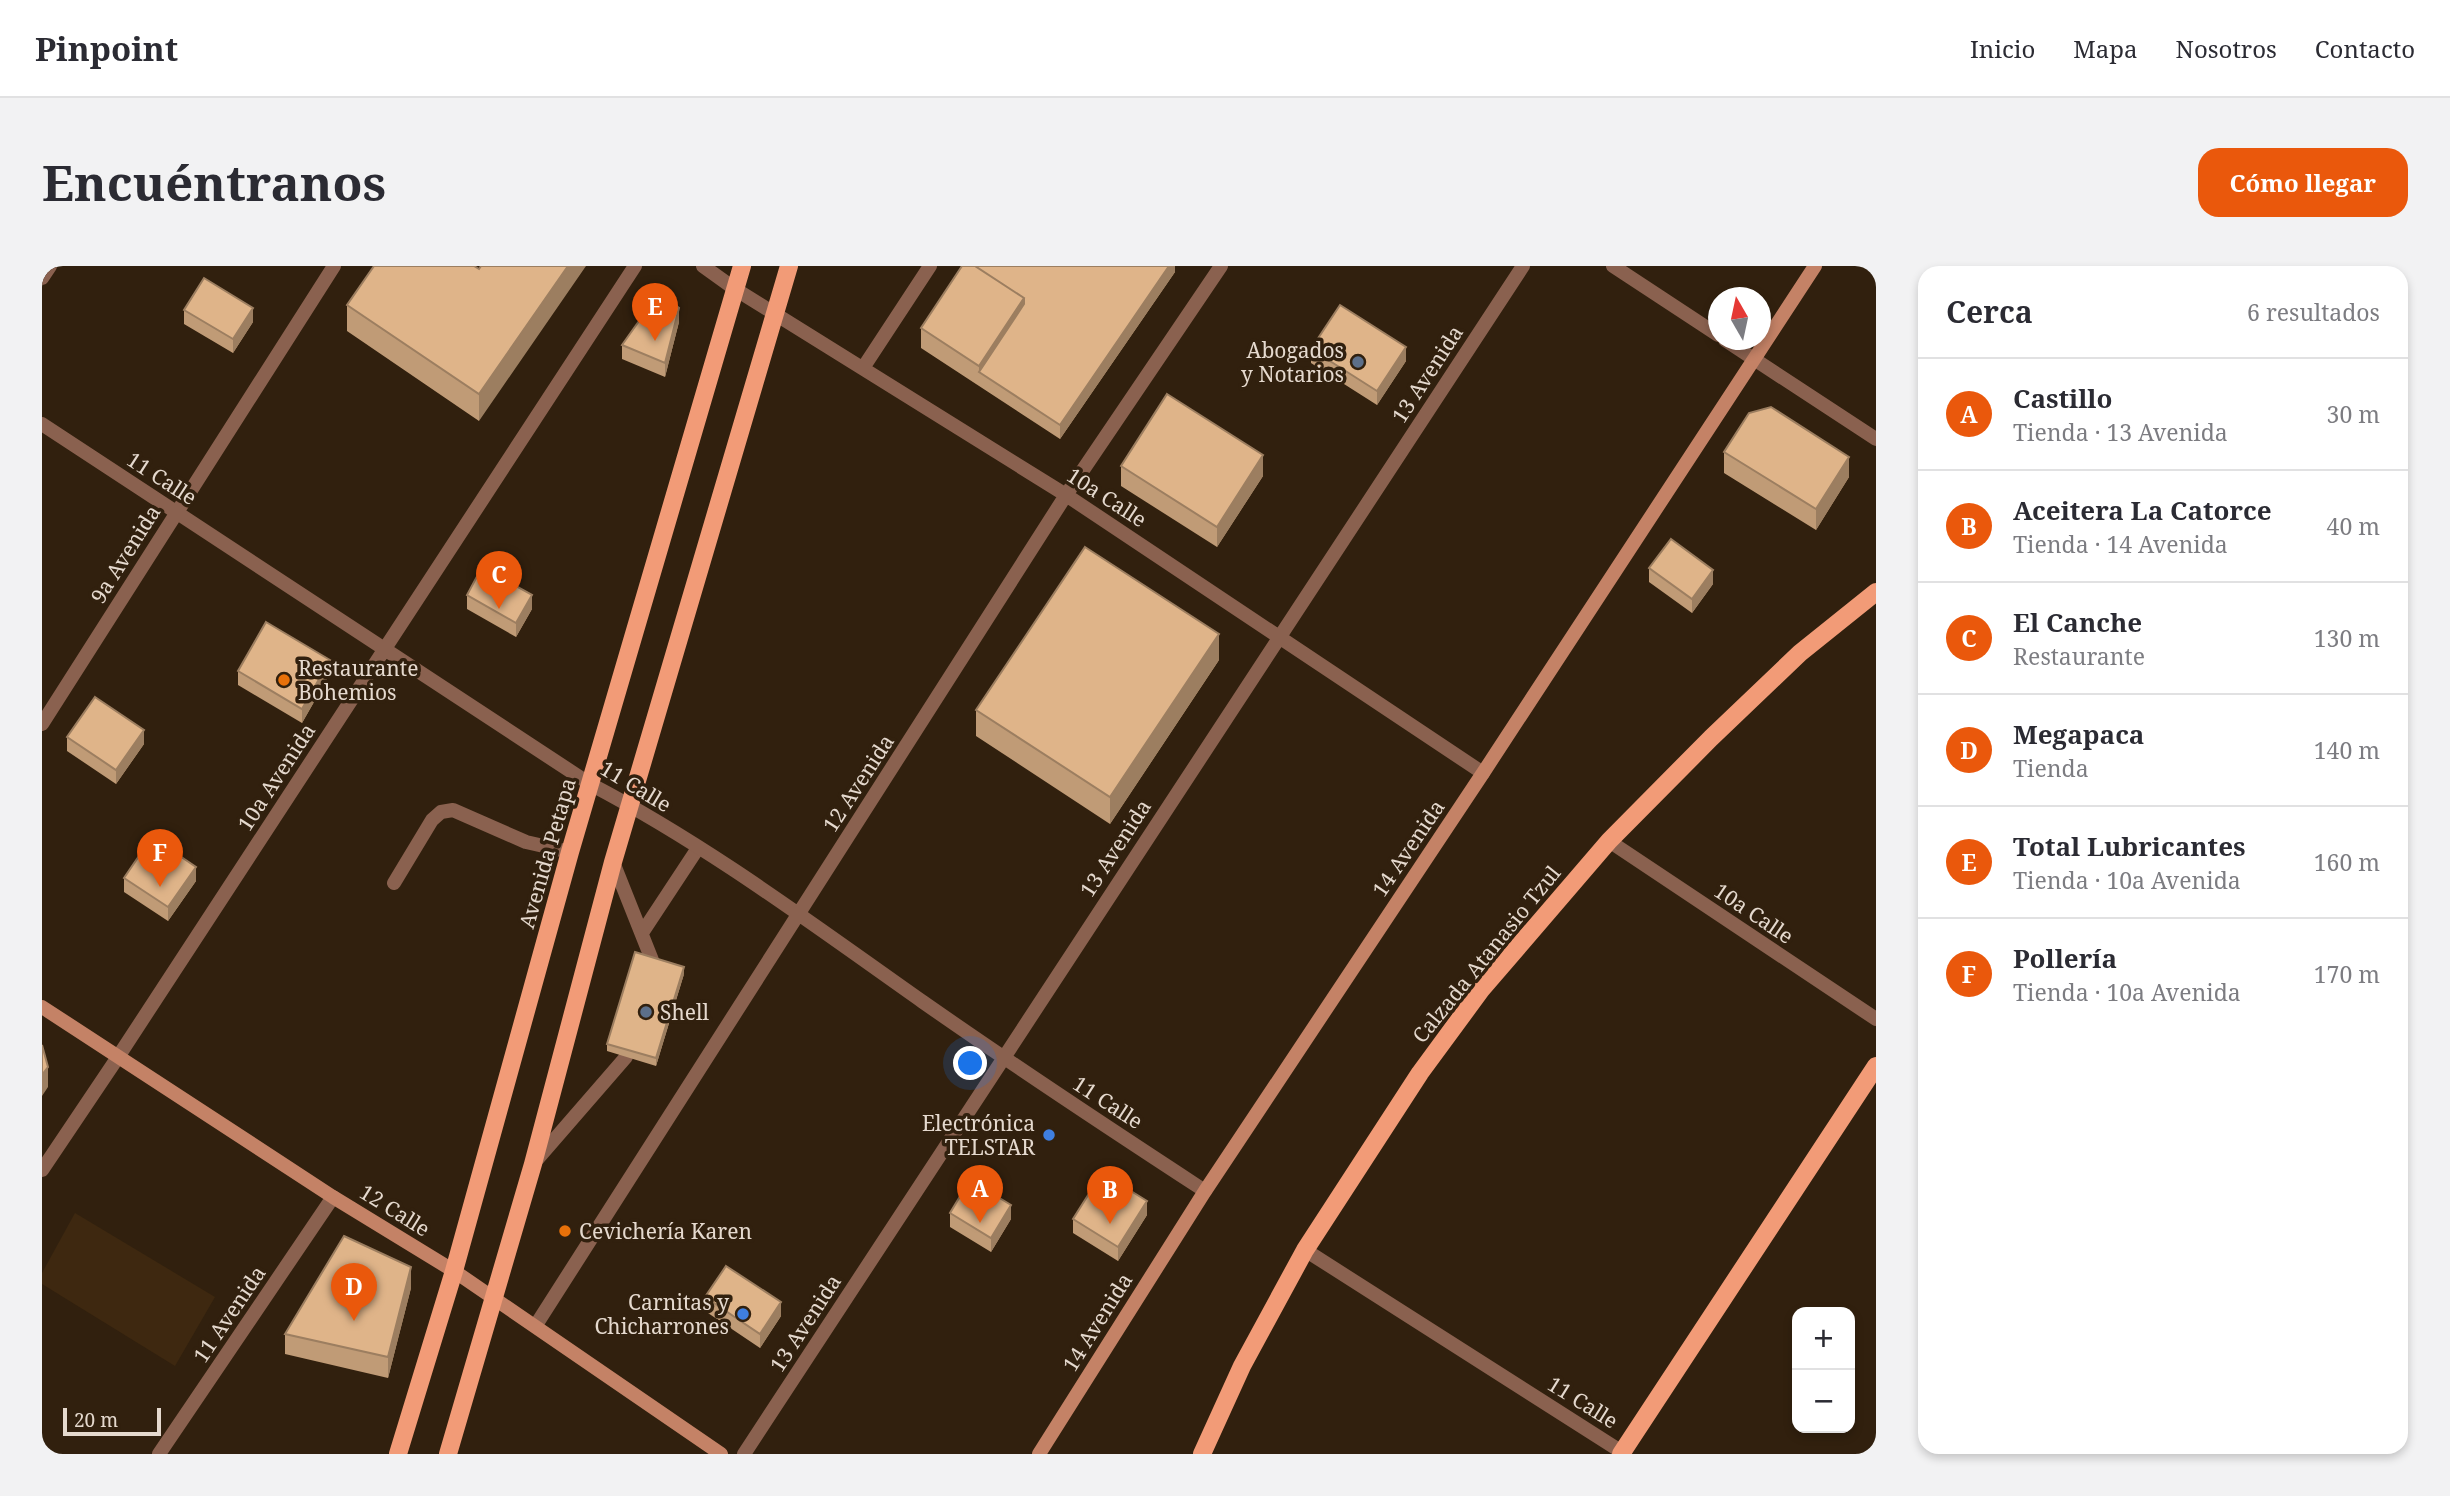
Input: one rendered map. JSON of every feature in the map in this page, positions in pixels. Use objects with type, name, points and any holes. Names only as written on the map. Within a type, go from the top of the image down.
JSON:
[{"type":"main road","name":"Avenida Petapa","points":[[398,1454],[454,1271],[570,852],[742,266]]},
{"type":"main road","points":[[448,1454],[533,1164],[613,862],[789,266]]},
{"type":"main road","name":"14 Avenida","points":[[1039,1454],[1205,1191],[1815,266]]},
{"type":"main road","name":"Calzada Atanasio Tzul","points":[[1202,1454],[1242,1366],[1305,1250],[1420,1073],[1480,990],[1609,841],[1711,738],[1800,653],[1876,592]]},
{"type":"main road","name":"12 Calle","points":[[42,1007],[333,1197],[454,1271],[721,1454]]},
{"type":"main road","points":[[1623,1453],[1876,1066]]},
{"type":"street","points":[[42,278],[50,266]]},
{"type":"street","name":"9a Avenida","points":[[42,724],[334,266]]},
{"type":"street","name":"10a Avenida","points":[[42,1170],[635,266]]},
{"type":"street","name":"10a Calle","points":[[703,266],[735,289],[1066,495],[1483,773]]},
{"type":"street","points":[[863,368],[930,266]]},
{"type":"street","name":"12 Avenida","points":[[536,1325],[1066,495],[1220,266]]},
{"type":"street","name":"13 Avenida","points":[[744,1454],[1523,266]]},
{"type":"street","points":[[1613,266],[1708,328]]},
{"type":"street","points":[[1740,350],[1876,439]]},
{"type":"street","name":"11 Calle","points":[[42,424],[384,650],[590,783],[632,805],[698,848],[1003,1058],[1205,1191]]},
{"type":"street","points":[[394,883],[432,820],[441,811],[453,810],[526,842],[570,852]]},
{"type":"street","name":"10a Calle","points":[[1609,841],[1876,1019]]},
{"type":"street","points":[[642,933],[698,848]]},
{"type":"street","points":[[613,862],[654,965]]},
{"type":"street","points":[[533,1164],[626,1057]]},
{"type":"street","name":"11 Avenida","points":[[159,1454],[333,1197]]},
{"type":"street","name":"11 Calle","points":[[1305,1250],[1623,1453]]},
{"type":"shaded area","points":[[75,1213],[215,1297],[175,1366],[42,1284],[42,1273]]},
{"type":"building","points":[[374,266],[474,266],[479,269],[481,266],[568,266],[479,394],[347,305]]},
{"type":"building","points":[[962,266],[975,266],[1024,298],[979,366],[921,328]]},
{"type":"building","points":[[975,266],[1169,266],[1060,425],[979,372],[1024,304],[1024,298]]},
{"type":"building","points":[[204,278],[253,308],[233,339],[184,310]]},
{"type":"building","points":[[659,293],[679,308],[665,363],[622,345]]},
{"type":"building","name":"Abogados y Notarios","points":[[1340,305],[1406,347],[1377,391],[1311,349]]},
{"type":"building","points":[[1167,394],[1263,455],[1217,527],[1121,466]]},
{"type":"building","points":[[1771,407],[1849,457],[1816,509],[1724,452],[1749,413]]},
{"type":"building","points":[[1671,539],[1713,570],[1692,599],[1649,568]]},
{"type":"building","points":[[1085,547],[1219,634],[1110,797],[976,710]]},
{"type":"building","points":[[482,567],[532,595],[516,623],[467,595]]},
{"type":"building","name":"Restaurante Bohemios","points":[[266,622],[330,660],[302,709],[238,671]]},
{"type":"building","points":[[95,697],[144,730],[116,770],[67,737]]},
{"type":"building","points":[[152,837],[196,867],[168,907],[124,878]]},
{"type":"building","name":"Shell","points":[[635,952],[684,967],[656,1058],[607,1044]]},
{"type":"building","points":[[42,1045],[48,1067],[42,1075]]},
{"type":"building","points":[[1102,1173],[1147,1201],[1118,1247],[1073,1219]]},
{"type":"building","points":[[970,1180],[1011,1205],[991,1238],[950,1213]]},
{"type":"building","points":[[344,1236],[411,1267],[388,1357],[285,1334]]},
{"type":"building","name":"Carnitas y Chicharrones","points":[[726,1266],[781,1302],[760,1334],[705,1297]]},
{"type":"place","name":"Total Lubricantes","points":[[655,341]]},
{"type":"place","name":"Abogados y Notarios","points":[[1358,362]]},
{"type":"place","name":"El Canche","points":[[499,609]]},
{"type":"place","name":"Restaurante Bohemios","points":[[284,680]]},
{"type":"place","name":"Pollería","points":[[160,887]]},
{"type":"place","name":"Shell","points":[[646,1012]]},
{"type":"place","name":"Electrónica TELSTAR","points":[[1049,1135]]},
{"type":"place","name":"Castillo","points":[[980,1223]]},
{"type":"place","name":"Aceitera La Catorce","points":[[1110,1224]]},
{"type":"place","name":"Cevichería Karen","points":[[565,1231]]},
{"type":"place","name":"Carnitas y Chicharrones","points":[[743,1314]]},
{"type":"place","name":"Megapaca","points":[[354,1321]]}]
